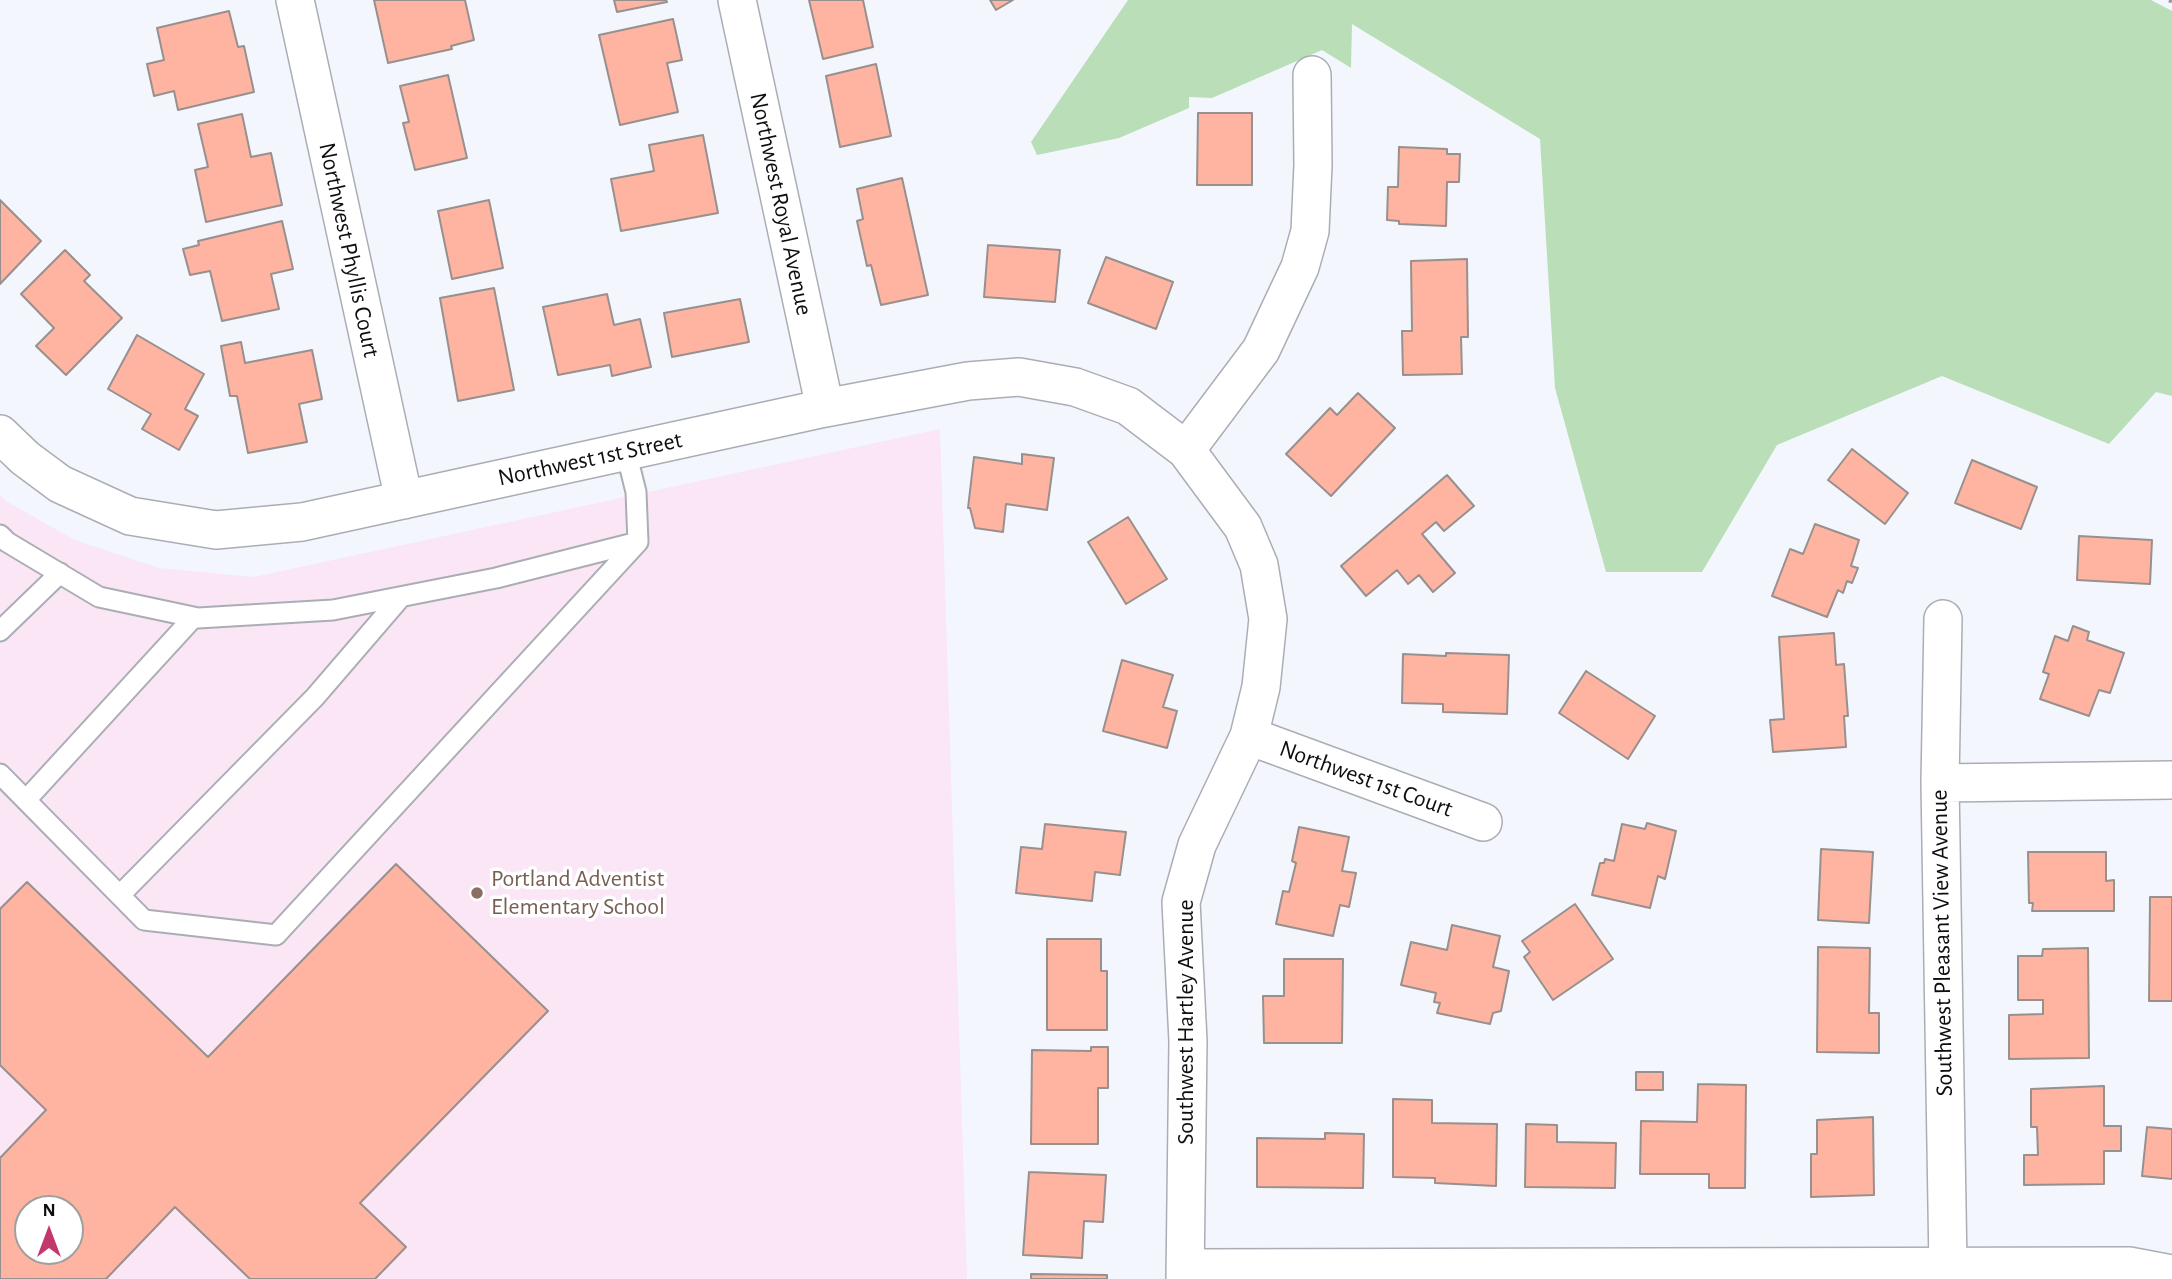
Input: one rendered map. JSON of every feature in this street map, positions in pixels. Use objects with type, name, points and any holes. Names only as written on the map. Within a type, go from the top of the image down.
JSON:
[{"type":"street","name":"Northwest Phyllis Court","points":[[295,0],[404,500]]},
{"type":"street","name":"Northwest Royal Avenue","points":[[737,0],[825,408]]},
{"type":"street","points":[[1186,450],[1261,350],[1300,267],[1310,231],[1313,164],[1312,75]]},
{"type":"street","name":"Northwest 1st Street","points":[[0,434],[25,458],[60,484],[130,516],[216,530],[302,522],[825,408],[968,381],[1018,377],[1075,387],[1128,406],[1186,450]]},
{"type":"street","name":"Southwest Hartley Avenue","points":[[1185,1273],[1188,1041],[1181,902],[1197,845],[1249,736],[1261,687],[1268,619],[1259,565],[1243,527],[1186,450]]},
{"type":"street","name":"Southwest Pleasant View Avenue","points":[[1942,619],[1940,783],[1948,1267]]},
{"type":"street","name":"Northwest 1st Court","points":[[1249,736],[1483,822]]},
{"type":"street","points":[[1940,783],[2172,780]]},
{"type":"street","points":[[1185,1273],[2129,1266],[2172,1274]]},
{"type":"lane","points":[[0,774],[145,920],[276,935],[638,542],[636,492],[626,452]]},
{"type":"lane","points":[[0,535],[7,542],[99,597],[193,618],[333,610],[496,578],[638,542]]},
{"type":"lane","points":[[0,631],[60,573]]},
{"type":"lane","points":[[120,895],[314,697],[401,597]]},
{"type":"lane","points":[[26,800],[193,618]]},
{"type":"shaded area","name":"Portland Adventist Elementary School","points":[[940,429],[967,1279],[0,1279],[0,495],[75,540],[159,568],[254,577]]},
{"type":"green space","points":[[1128,0],[2151,0],[2172,11],[2172,396],[2156,392],[2109,444],[1942,376],[1777,445],[1702,572],[1606,572],[1555,388],[1540,139],[1352,24],[1351,68],[1322,50],[1212,98],[1189,97],[1189,108],[1119,138],[1037,155],[1031,142]]},
{"type":"building","points":[[374,0],[465,0],[474,40],[451,46],[452,49],[388,63]]},
{"type":"building","points":[[614,0],[666,0],[667,2],[617,12]]},
{"type":"building","points":[[809,0],[863,0],[873,47],[823,59]]},
{"type":"building","points":[[990,0],[1013,0],[996,10]]},
{"type":"building","points":[[229,11],[238,47],[244,46],[254,92],[178,110],[174,91],[154,96],[147,64],[164,60],[157,28]]},
{"type":"building","points":[[673,19],[682,60],[667,63],[678,112],[620,125],[599,35]]},
{"type":"building","points":[[876,64],[891,136],[840,147],[826,76]]},
{"type":"building","points":[[448,75],[467,158],[415,170],[403,123],[409,122],[400,86]]},
{"type":"building","points":[[1198,113],[1252,113],[1252,185],[1197,185]]},
{"type":"building","points":[[242,114],[251,157],[271,153],[282,205],[206,222],[195,170],[208,167],[198,124]]},
{"type":"building","points":[[703,135],[718,213],[621,231],[611,179],[654,171],[649,145]]},
{"type":"building","points":[[1399,147],[1447,149],[1447,154],[1460,154],[1459,182],[1447,182],[1446,226],[1399,224],[1399,221],[1387,220],[1388,187],[1398,187]]},
{"type":"building","points":[[902,178],[928,295],[881,305],[871,265],[867,266],[857,221],[863,219],[857,189]]},
{"type":"building","points":[[0,200],[41,241],[0,284]]},
{"type":"building","points":[[489,200],[503,268],[452,279],[438,211]]},
{"type":"building","points":[[282,221],[293,269],[271,274],[279,309],[222,321],[210,271],[190,275],[183,249],[199,245],[198,241]]},
{"type":"building","points":[[988,245],[1060,250],[1055,302],[984,297]]},
{"type":"building","points":[[65,250],[90,275],[84,281],[122,318],[66,375],[36,346],[54,328],[21,294]]},
{"type":"building","points":[[1106,257],[1173,282],[1156,329],[1088,303]]},
{"type":"building","points":[[1467,259],[1468,337],[1461,337],[1462,374],[1403,375],[1402,331],[1412,331],[1411,261]]},
{"type":"building","points":[[494,288],[514,390],[458,401],[440,298]]},
{"type":"building","points":[[607,294],[614,325],[640,319],[651,367],[612,376],[610,365],[558,375],[543,307]]},
{"type":"building","points":[[740,299],[749,342],[672,357],[664,313]]},
{"type":"building","points":[[137,335],[204,374],[185,409],[198,416],[179,450],[142,429],[151,414],[108,389]]},
{"type":"building","points":[[241,342],[245,363],[312,350],[322,399],[299,404],[307,442],[248,453],[237,396],[230,396],[221,346]]},
{"type":"building","points":[[1358,393],[1395,428],[1331,496],[1286,454],[1330,408],[1337,415]]},
{"type":"building","points":[[1852,449],[1908,493],[1885,524],[1828,480]]},
{"type":"building","points":[[1022,454],[1054,458],[1047,510],[1006,504],[1003,532],[975,528],[968,508],[974,457],[1022,464]]},
{"type":"building","points":[[1972,460],[2037,487],[2021,529],[1955,503]]},
{"type":"building","points":[[1447,475],[1474,506],[1444,531],[1436,522],[1422,534],[1455,573],[1433,592],[1419,575],[1408,584],[1397,570],[1366,596],[1341,566]]},
{"type":"building","points":[[1128,517],[1167,579],[1126,604],[1088,542]]},
{"type":"building","points":[[1815,524],[1859,540],[1851,566],[1858,568],[1852,583],[1847,581],[1843,593],[1838,590],[1827,617],[1772,596],[1790,549],[1803,554]]},
{"type":"building","points":[[2079,536],[2152,540],[2150,584],[2077,580]]},
{"type":"building","points":[[2073,626],[2089,632],[2087,640],[2124,653],[2110,693],[2099,690],[2089,716],[2040,699],[2049,674],[2043,672],[2055,636],[2068,641]]},
{"type":"building","points":[[1834,633],[1836,665],[1844,664],[1848,716],[1844,716],[1846,747],[1773,752],[1770,720],[1784,719],[1779,637]]},
{"type":"building","points":[[1446,653],[1509,655],[1507,714],[1443,712],[1443,704],[1402,703],[1403,654],[1446,656]]},
{"type":"building","points":[[1122,660],[1173,675],[1163,707],[1177,711],[1167,748],[1103,731]]},
{"type":"building","points":[[1586,671],[1655,716],[1628,759],[1559,713]]},
{"type":"building","points":[[1647,823],[1676,831],[1665,879],[1658,876],[1650,908],[1592,895],[1600,863],[1604,863],[1605,859],[1614,861],[1622,824],[1645,829]]},
{"type":"building","points":[[1045,824],[1126,832],[1120,875],[1095,872],[1092,901],[1016,893],[1021,847],[1042,849]]},
{"type":"building","points":[[1299,827],[1349,837],[1342,871],[1356,873],[1349,907],[1340,905],[1333,936],[1276,924],[1283,891],[1289,892],[1296,863],[1292,861]]},
{"type":"building","points":[[1821,849],[1873,852],[1869,923],[1818,920]]},
{"type":"building","points":[[2028,852],[2106,852],[2106,881],[2114,880],[2114,911],[2032,911],[2033,903],[2029,903]]},
{"type":"building","points":[[396,864],[548,1011],[360,1203],[406,1247],[375,1279],[250,1279],[175,1207],[106,1279],[0,1279],[0,1158],[46,1110],[0,1065],[0,909],[27,882],[208,1057]]},
{"type":"building","points":[[2150,897],[2172,897],[2172,1001],[2149,1001]]},
{"type":"building","points":[[1575,904],[1613,959],[1553,1000],[1524,957],[1530,952],[1522,941]]},
{"type":"building","points":[[1452,925],[1500,936],[1493,967],[1509,971],[1501,1011],[1493,1013],[1490,1024],[1437,1013],[1440,1003],[1434,1002],[1436,993],[1401,985],[1411,942],[1447,950]]},
{"type":"building","points":[[1047,939],[1101,939],[1101,971],[1107,971],[1107,1030],[1047,1030]]},
{"type":"building","points":[[1818,947],[1870,948],[1869,1013],[1879,1013],[1879,1053],[1817,1052]]},
{"type":"building","points":[[2088,948],[2089,1058],[2009,1059],[2009,1015],[2043,1014],[2043,1000],[2018,1000],[2018,956],[2042,956],[2043,949]]},
{"type":"building","points":[[1284,959],[1343,959],[1342,1043],[1264,1043],[1263,996],[1284,996]]},
{"type":"building","points":[[1091,1047],[1108,1047],[1108,1088],[1098,1088],[1098,1144],[1031,1144],[1032,1050],[1091,1051]]},
{"type":"building","points":[[1636,1072],[1663,1072],[1663,1090],[1636,1090]]},
{"type":"building","points":[[1698,1084],[1746,1085],[1745,1188],[1709,1188],[1709,1174],[1640,1174],[1641,1121],[1697,1122]]},
{"type":"building","points":[[2104,1086],[2104,1126],[2121,1126],[2121,1151],[2104,1151],[2104,1184],[2024,1185],[2024,1155],[2038,1155],[2037,1127],[2031,1127],[2031,1089]]},
{"type":"building","points":[[1393,1099],[1432,1100],[1432,1123],[1497,1124],[1496,1186],[1435,1183],[1435,1178],[1393,1177]]},
{"type":"building","points":[[1873,1117],[1874,1195],[1811,1197],[1811,1154],[1817,1154],[1817,1120]]},
{"type":"building","points":[[1526,1124],[1557,1125],[1557,1142],[1616,1143],[1615,1188],[1525,1187]]},
{"type":"building","points":[[2147,1127],[2172,1129],[2172,1179],[2142,1176]]},
{"type":"building","points":[[1325,1133],[1364,1134],[1363,1188],[1257,1187],[1257,1138],[1325,1139]]},
{"type":"building","points":[[1029,1172],[1106,1175],[1103,1222],[1084,1221],[1082,1258],[1023,1255]]},
{"type":"building","points":[[1031,1274],[1107,1275],[1107,1279],[1031,1279]]},
{"type":"place","name":"Portland Adventist Elementary School","points":[[477,893]]}]
